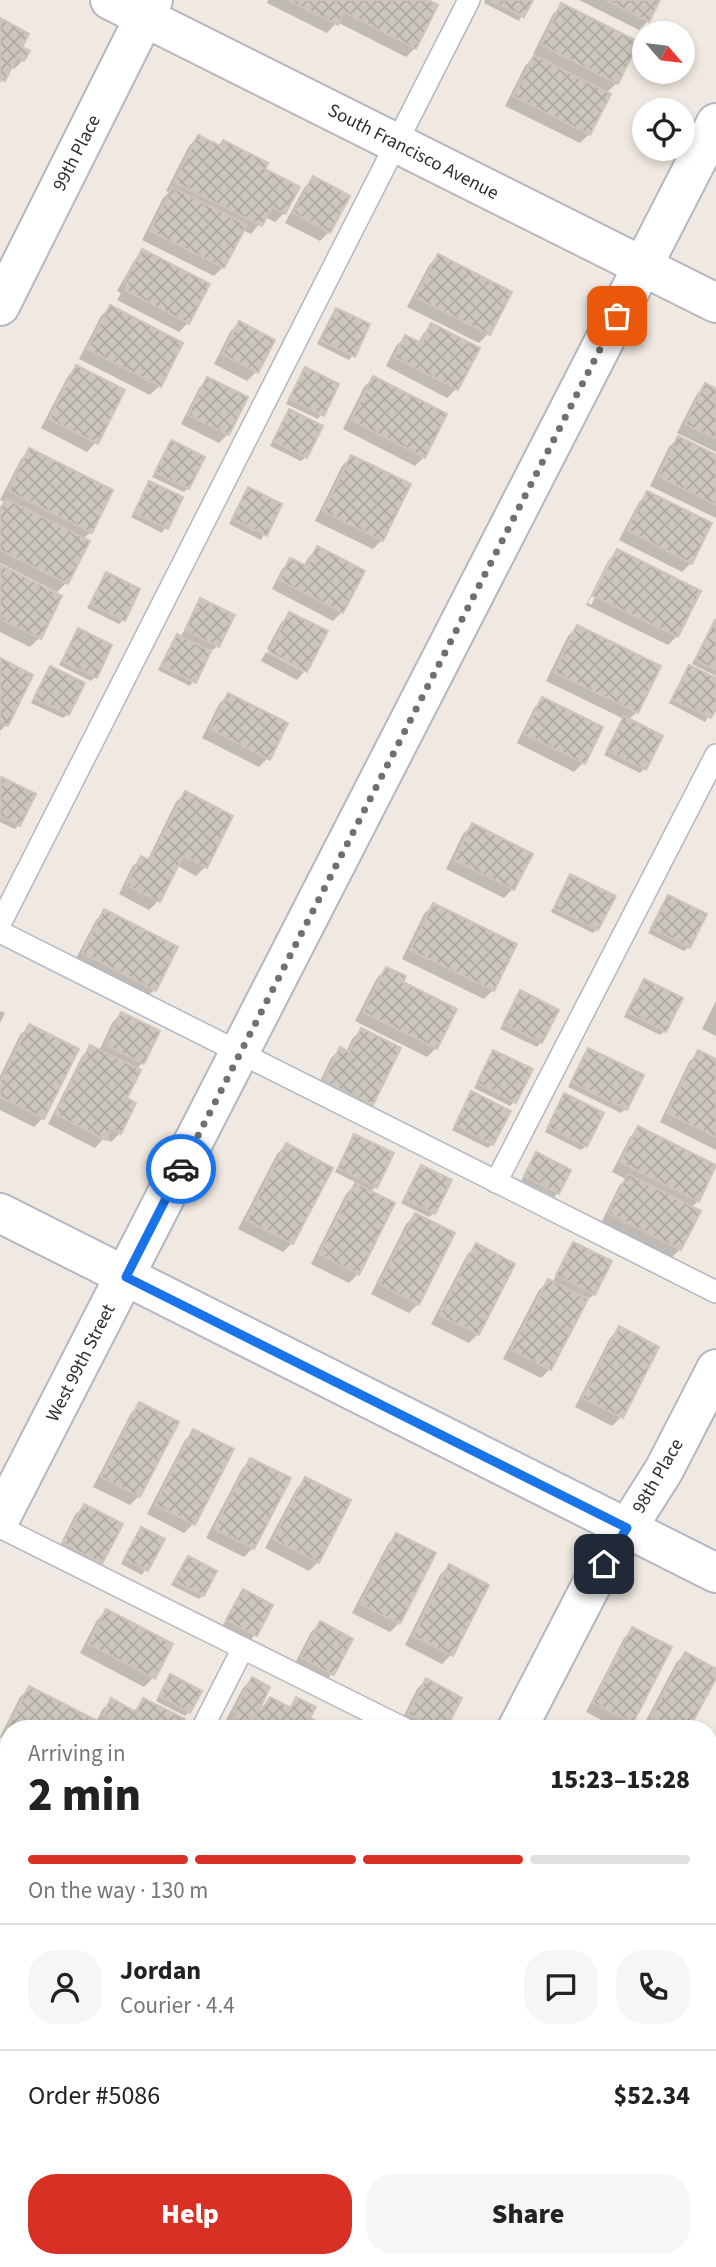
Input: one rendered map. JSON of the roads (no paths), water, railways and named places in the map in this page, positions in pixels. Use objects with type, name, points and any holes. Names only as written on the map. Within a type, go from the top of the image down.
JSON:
[{"type":"street","name":"South Francisco Avenue","points":[[110,0],[149,9],[396,143],[716,303]]},
{"type":"street","name":"99th Place","points":[[0,306],[149,9]]},
{"type":"street","name":"West 99th Street","points":[[0,1519],[716,123]]},
{"type":"street","points":[[0,1213],[716,1573]]},
{"type":"street","name":"98th Place","points":[[522,1720],[593,1582],[664,1471],[716,1368]]},
{"type":"lane","points":[[0,924],[468,0]]},
{"type":"lane","points":[[496,1182],[716,755]]},
{"type":"lane","points":[[0,932],[716,1292]]},
{"type":"lane","points":[[0,1527],[387,1720]]},
{"type":"lane","points":[[207,1720],[243,1648]]}]
